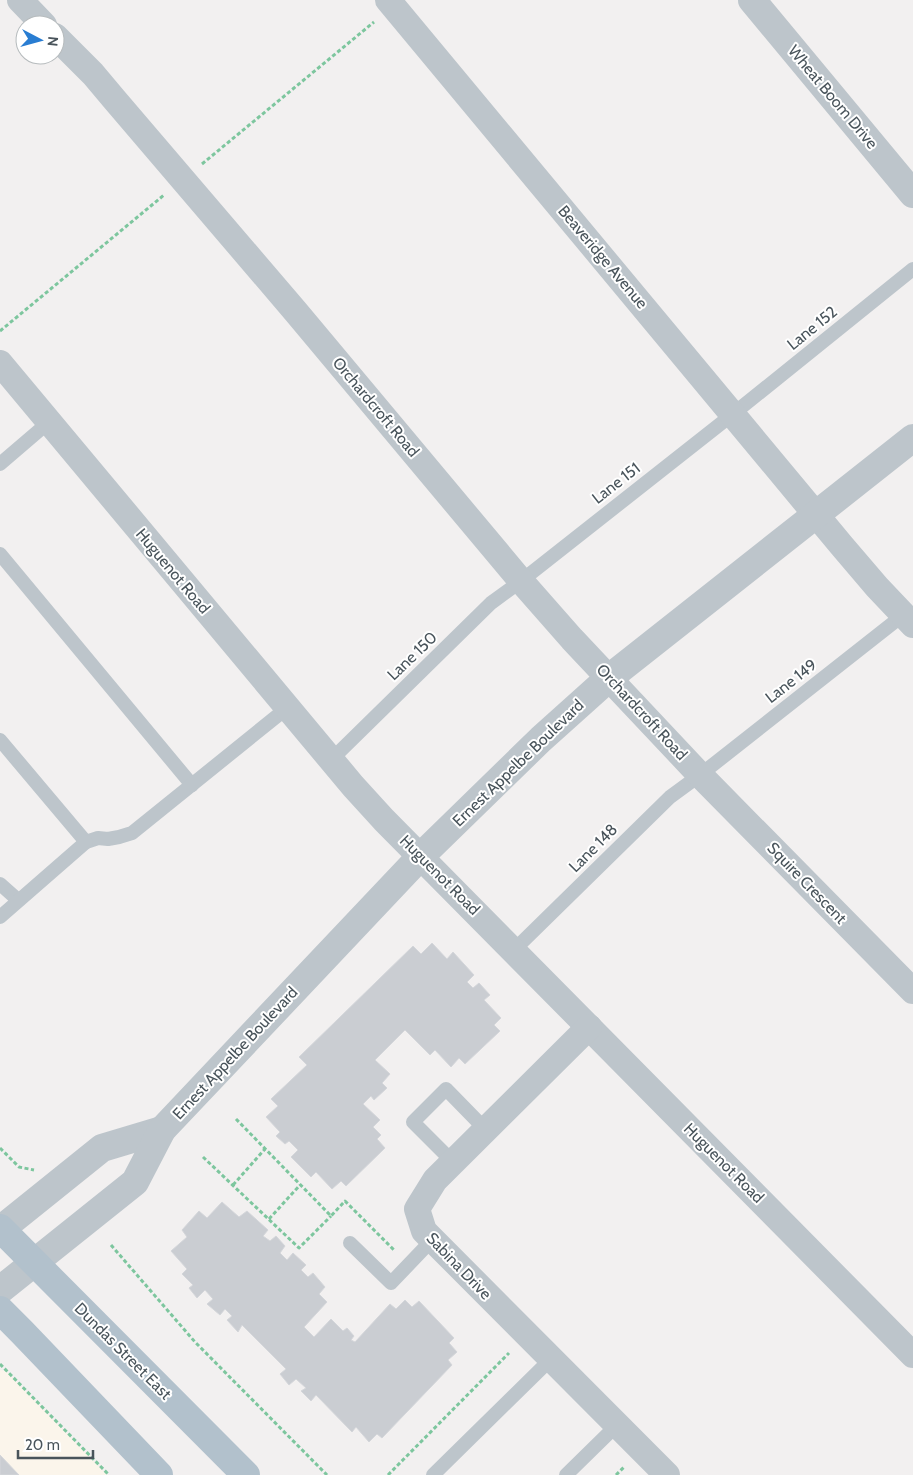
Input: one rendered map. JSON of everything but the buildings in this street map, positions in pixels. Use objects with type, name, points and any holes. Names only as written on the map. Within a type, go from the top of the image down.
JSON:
[{"type":"main road","name":"Dundas Street East","points":[[0,1229],[246,1475]]},
{"type":"main road","points":[[0,1310],[159,1475]]},
{"type":"street","points":[[20,0],[34,15]]},
{"type":"street","name":"Wheat Boom Drive","points":[[752,0],[913,194]]},
{"type":"street","name":"Beaveridge Avenue","points":[[383,9],[733,414],[816,514]]},
{"type":"street","name":"Orchardcroft Road","points":[[65,46],[93,74],[296,312],[521,581],[700,775]]},
{"type":"street","name":"Huguenot Road","points":[[0,364],[287,708],[378,813],[913,1355]]},
{"type":"street","name":"Ernest Appelbe Boulevard","points":[[0,1290],[135,1182],[162,1130],[421,856],[541,740],[609,678],[913,438]]},
{"type":"street","points":[[816,514],[877,587],[910,616]]},
{"type":"street","name":"Squire Crescent","points":[[700,775],[913,991]]},
{"type":"street","name":"Sabina Drive","points":[[589,1027],[452,1162],[435,1180],[416,1208],[424,1231],[667,1475]]},
{"type":"street","name":"Ernest Appelbe Boulevard","points":[[0,1229],[102,1148],[162,1130]]},
{"type":"lane","name":"Lane 152","points":[[733,414],[913,270]]},
{"type":"lane","name":"Lane 151","points":[[521,581],[733,414]]},
{"type":"lane","points":[[0,464],[49,422]]},
{"type":"lane","points":[[0,554],[192,785]]},
{"type":"lane","name":"Lane 150","points":[[331,760],[491,603],[521,581]]},
{"type":"lane","name":"Lane 149","points":[[700,775],[910,616]]},
{"type":"lane","points":[[0,917],[86,842],[98,838],[119,837],[132,832],[287,708]]},
{"type":"lane","points":[[0,740],[86,842]]},
{"type":"lane","name":"Lane 148","points":[[514,950],[670,797],[700,775]]},
{"type":"lane","points":[[0,884],[18,900]]},
{"type":"lane","points":[[452,1162],[413,1122],[446,1089],[486,1130]]},
{"type":"lane","points":[[350,1243],[391,1283],[433,1239]]},
{"type":"lane","points":[[433,1475],[551,1359]]},
{"type":"lane","points":[[566,1475],[617,1425]]},
{"type":"path","points":[[200,166],[383,9]]},
{"type":"path","points":[[0,331],[170,190]]},
{"type":"path","points":[[236,1119],[331,1216]]},
{"type":"path","points":[[0,1148],[19,1167],[37,1170],[53,1188]]},
{"type":"path","points":[[233,1185],[265,1149]]},
{"type":"path","points":[[203,1157],[299,1248],[345,1201],[394,1251],[399,1248]]},
{"type":"path","points":[[268,1219],[300,1185]]},
{"type":"path","points":[[111,1245],[195,1342],[327,1475]]},
{"type":"path","points":[[388,1475],[510,1352]]},
{"type":"path","points":[[0,1364],[109,1475]]},
{"type":"path","points":[[616,1475],[624,1467]]},
{"type":"shaded area","points":[[0,1370],[6,1371],[107,1475],[0,1475]]}]
